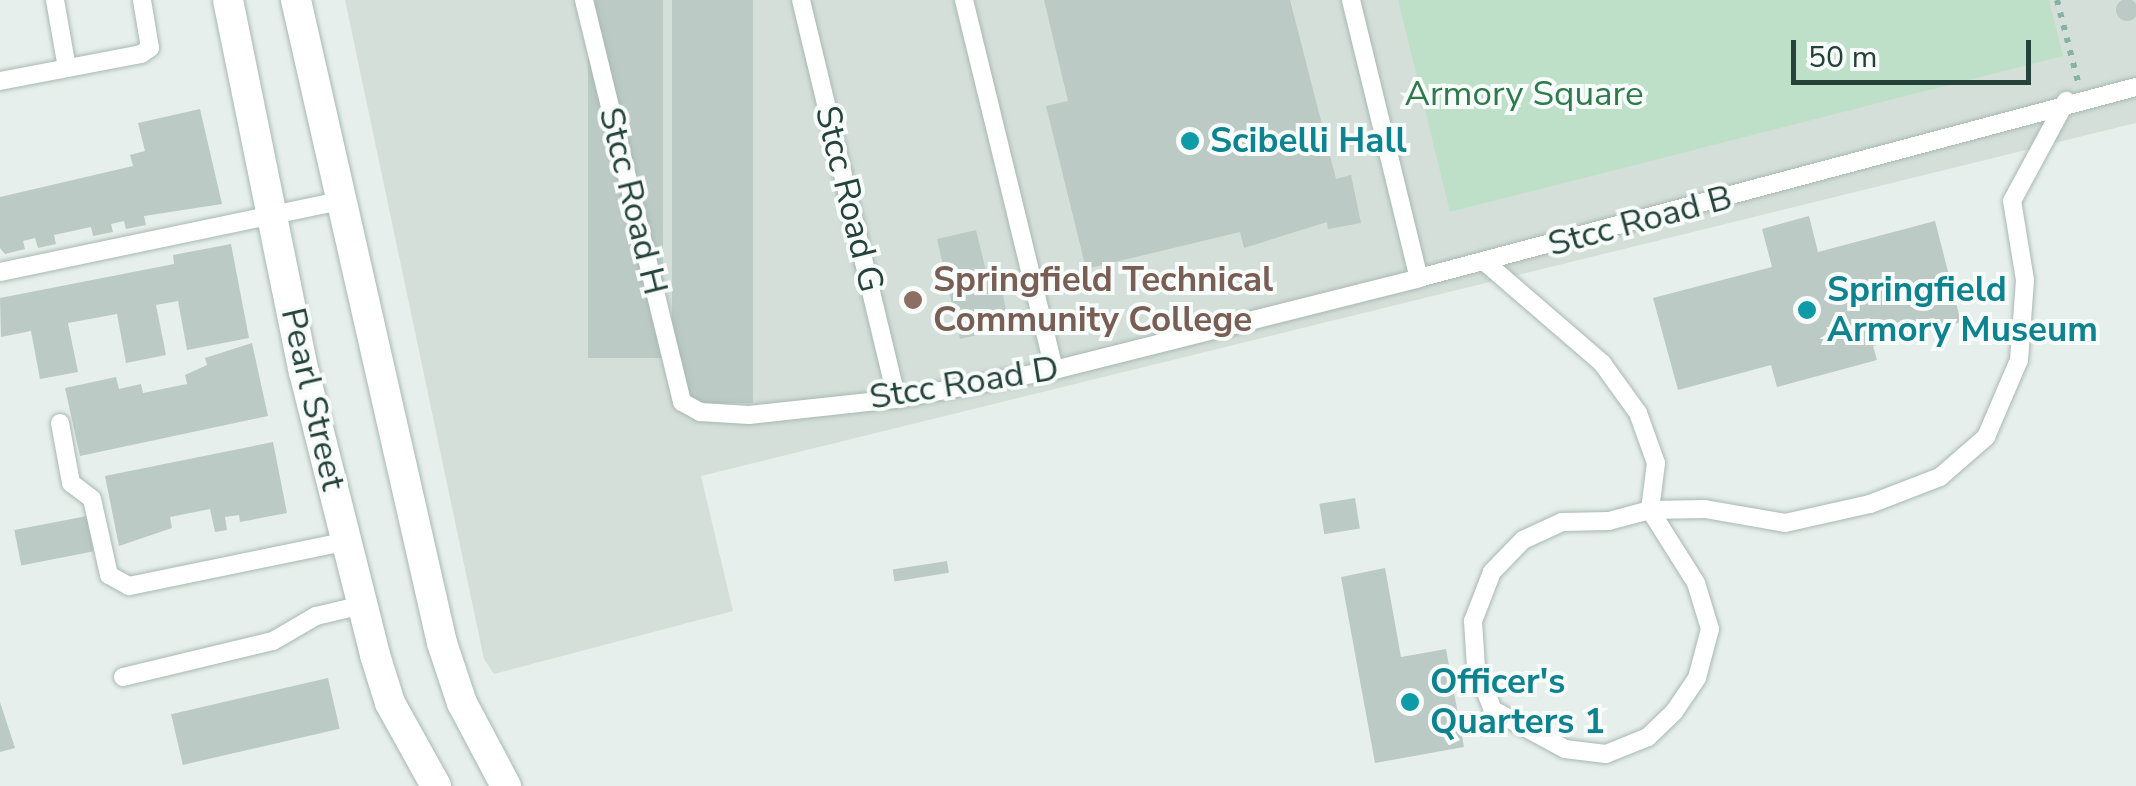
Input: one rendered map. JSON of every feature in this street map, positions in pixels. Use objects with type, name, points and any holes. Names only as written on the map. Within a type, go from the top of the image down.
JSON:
[{"type":"street","name":"Pearl Street","points":[[228,0],[272,216],[384,686],[436,786]]},
{"type":"street","name":"Pearl Street","points":[[296,0],[442,644],[462,703],[506,786]]},
{"type":"lane","points":[[56,0],[68,68]]},
{"type":"lane","points":[[0,81],[150,48],[142,0]]},
{"type":"lane","name":"Stcc Road H","points":[[584,0],[682,402]]},
{"type":"lane","name":"Stcc Road G","points":[[801,0],[897,399]]},
{"type":"lane","points":[[964,0],[1054,370]]},
{"type":"lane","points":[[1350,0],[1419,278]]},
{"type":"lane","name":"Stcc Road B","points":[[1419,278],[2074,100],[2136,87]]},
{"type":"lane","points":[[1486,262],[1602,363],[1638,412],[1656,462],[1650,510],[1696,583],[1710,630],[1697,678],[1648,738],[1606,754],[1565,749],[1525,732],[1493,710],[1476,668],[1474,621],[1492,572],[1523,540],[1562,522],[1608,521],[1650,510],[1705,508],[1785,523],[1870,504],[1940,477],[1986,437],[2019,360],[2025,280],[2012,201],[2074,100]]},
{"type":"lane","points":[[0,272],[339,202]]},
{"type":"lane","name":"Stcc Road D","points":[[682,402],[700,412],[749,414],[897,399],[1054,370],[1419,278]]},
{"type":"lane","points":[[60,423],[72,483],[92,499],[109,575],[129,586],[348,541]]},
{"type":"lane","points":[[123,676],[273,641],[316,616],[363,604]]},
{"type":"path","points":[[2056,0],[2074,100]]},
{"type":"shaded area","name":"Springfield Technical Community College","points":[[345,0],[2136,0],[2136,123],[701,476],[733,611],[494,674],[484,659]]},
{"type":"green space","name":"Armory Square","points":[[1398,0],[2049,0],[2063,56],[1450,212]]},
{"type":"building","points":[[2127,-1],[2138,10],[2127,21],[2116,10]]},
{"type":"building","points":[[588,0],[663,0],[663,358],[588,358]]},
{"type":"building","points":[[672,0],[753,0],[753,403],[672,403]]},
{"type":"building","name":"Scibelli Hall","points":[[1044,0],[1290,0],[1336,179],[1351,175],[1361,223],[1328,229],[1327,222],[1244,248],[1240,232],[1086,269],[1046,106],[1068,101]]},
{"type":"building","points":[[200,109],[222,204],[144,216],[146,225],[126,229],[124,221],[111,224],[113,232],[93,236],[91,227],[54,235],[56,244],[38,248],[35,238],[23,241],[25,249],[5,254],[0,248],[0,197],[133,166],[130,155],[145,151],[138,123]]},
{"type":"building","name":"Springfield Armory Museum","points":[[1809,216],[1818,252],[1935,221],[1961,322],[1873,346],[1877,360],[1777,387],[1771,365],[1678,390],[1653,298],[1772,267],[1762,229]]},
{"type":"building","points":[[976,230],[986,271],[997,269],[1010,327],[960,339],[937,239]]},
{"type":"building","points":[[231,244],[249,338],[187,350],[178,301],[156,305],[166,355],[126,363],[117,314],[68,323],[78,372],[40,379],[31,331],[1,337],[0,298],[174,264],[173,255]]},
{"type":"building","points":[[252,343],[268,416],[80,456],[65,388],[116,377],[119,389],[141,384],[143,393],[187,384],[185,375],[207,365],[205,358]]},
{"type":"building","points":[[273,442],[287,513],[240,522],[239,515],[225,517],[227,530],[215,532],[210,509],[170,517],[172,528],[119,546],[105,476]]},
{"type":"building","points":[[1355,498],[1360,529],[1324,534],[1319,504]]},
{"type":"building","points":[[87,516],[94,551],[21,565],[14,530]]},
{"type":"building","points":[[947,561],[949,573],[895,581],[893,570]]},
{"type":"building","name":"Officer's Quarters 1","points":[[1385,568],[1401,657],[1446,649],[1464,747],[1375,763],[1341,577]]},
{"type":"building","points":[[328,678],[340,729],[183,765],[171,714]]},
{"type":"building","points":[[0,702],[15,748],[0,752]]},
{"type":"place","name":"Scibelli Hall","points":[[1190,141]]},
{"type":"place","name":"Springfield Technical Community College","points":[[913,300]]},
{"type":"place","name":"Springfield Armory Museum","points":[[1807,310]]},
{"type":"place","name":"Officer's Quarters 1","points":[[1410,702]]}]
